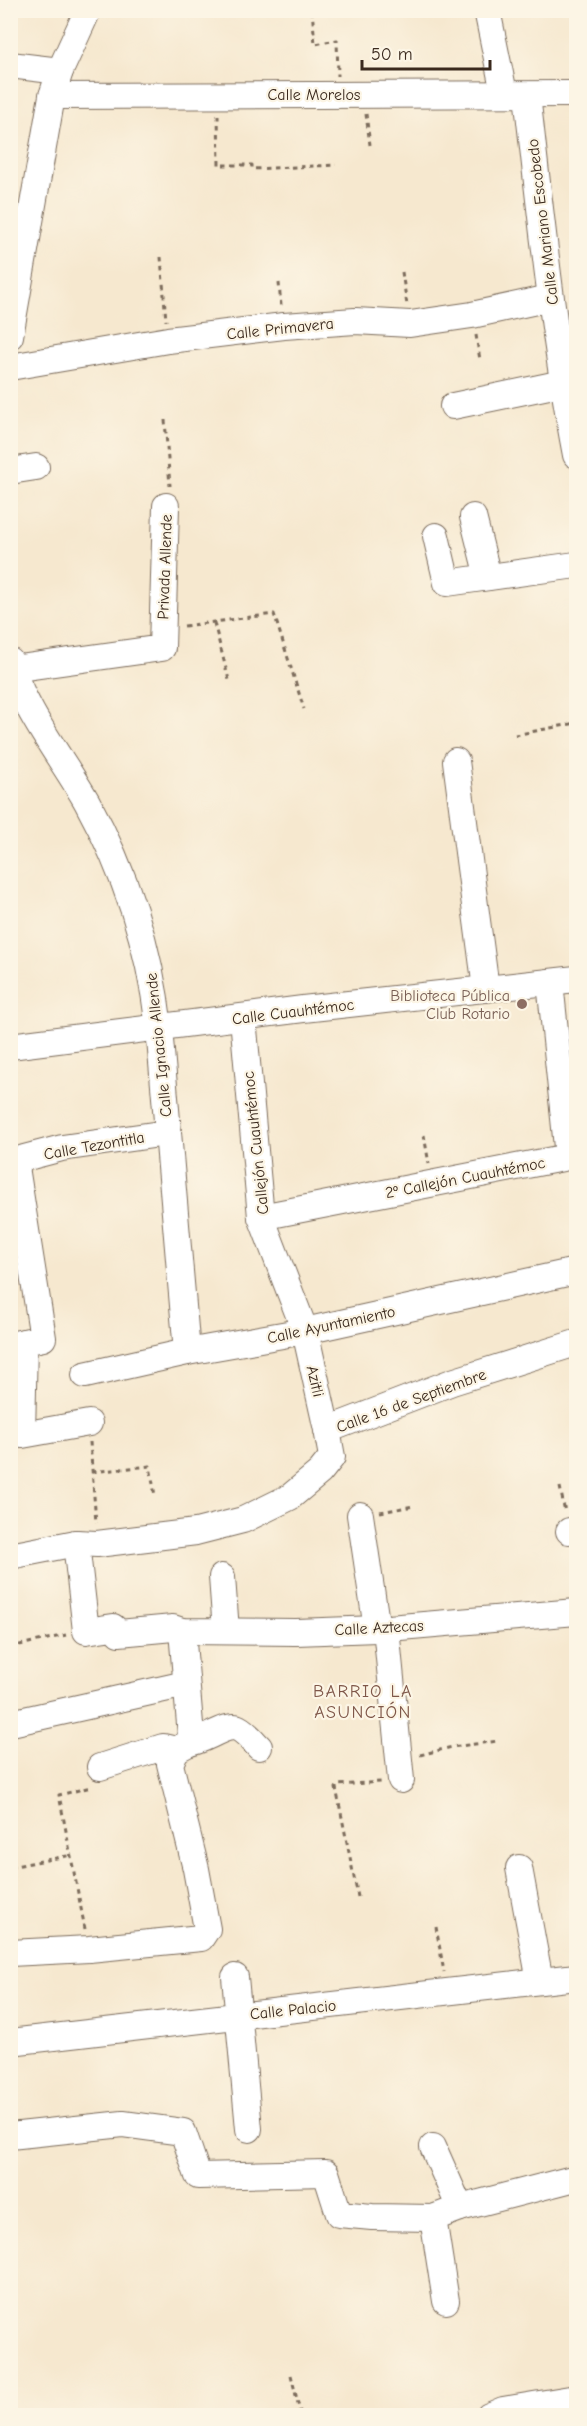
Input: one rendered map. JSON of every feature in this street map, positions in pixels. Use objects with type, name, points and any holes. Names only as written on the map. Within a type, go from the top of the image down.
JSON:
[{"type":"street","points":[[10,336],[17,251],[52,96],[60,71],[88,10]]},
{"type":"street","name":"Calle Mariano Escobedo","points":[[487,10],[515,94],[562,383],[576,455]]},
{"type":"street","points":[[10,65],[60,71]]},
{"type":"street","name":"Calle Morelos","points":[[52,96],[576,94]]},
{"type":"street","name":"Calle Primavera","points":[[10,367],[168,340],[284,326],[343,321],[410,324],[472,315],[550,298]]},
{"type":"street","points":[[453,406],[562,383]]},
{"type":"street","points":[[10,471],[36,467]]},
{"type":"street","name":"Privada Allende","points":[[162,628],[166,506]]},
{"type":"street","points":[[473,517],[488,577]]},
{"type":"street","points":[[436,536],[447,583],[576,565]]},
{"type":"street","points":[[11,665],[162,648],[162,628]]},
{"type":"street","name":"Calle Ignacio Allende","points":[[11,665],[20,708],[88,804],[127,888],[141,930],[154,985],[159,1028],[187,1352]]},
{"type":"street","points":[[456,762],[486,988]]},
{"type":"street","name":"Calle Cuauhtémoc","points":[[10,1046],[576,979]]},
{"type":"street","name":"2º Callejón Cuauhtémoc","points":[[261,1217],[568,1157],[550,982]]},
{"type":"street","name":"Callejón Cuauhtémoc","points":[[243,1018],[261,1217],[305,1331]]},
{"type":"street","name":"Calle Tezontitla","points":[[17,1343],[43,1338],[16,1167],[18,1161],[62,1148],[167,1133]]},
{"type":"street","name":"Calle Ayuntamiento","points":[[85,1375],[187,1352],[305,1331],[576,1271]]},
{"type":"street","name":"Azitli","points":[[305,1331],[327,1430]]},
{"type":"street","points":[[17,1343],[22,1435],[89,1423]]},
{"type":"street","name":"Calle 16 de Septiembre","points":[[10,1556],[87,1543],[196,1532],[243,1520],[290,1497],[320,1472],[332,1457],[327,1430],[452,1382],[576,1343]]},
{"type":"street","points":[[360,1515],[382,1628],[400,1771]]},
{"type":"street","points":[[86,1631],[87,1543]]},
{"type":"street","points":[[222,1576],[226,1631]]},
{"type":"street","name":"Calle Aztecas","points":[[86,1631],[112,1627],[119,1633],[172,1628],[182,1631],[296,1632],[382,1628],[576,1612]]},
{"type":"street","points":[[10,1953],[89,1949],[201,1938],[207,1929],[196,1869],[170,1764],[191,1736],[182,1631]]},
{"type":"street","points":[[11,1723],[186,1684]]},
{"type":"street","points":[[100,1767],[163,1747],[199,1742],[230,1726],[237,1726],[259,1747]]},
{"type":"street","points":[[519,1868],[540,1981]]},
{"type":"street","points":[[235,1977],[249,2129]]},
{"type":"street","name":"Calle Palacio","points":[[10,2042],[576,1977]]},
{"type":"street","points":[[10,2136],[123,2124],[183,2132],[198,2176],[326,2173],[339,2214],[372,2217],[433,2218],[460,2208],[576,2178]]},
{"type":"street","points":[[433,2147],[460,2208]]},
{"type":"street","points":[[433,2218],[446,2301]]},
{"type":"street","points":[[489,2415],[503,2410],[568,2404]]},
{"type":"path","points":[[312,10],[315,44],[337,40],[338,94]]},
{"type":"path","points":[[364,94],[370,145]]},
{"type":"path","points":[[217,95],[219,165],[252,165],[252,170],[336,165]]},
{"type":"path","points":[[161,257],[168,340]]},
{"type":"path","points":[[402,272],[410,324]]},
{"type":"path","points":[[165,420],[171,501],[166,506]]},
{"type":"path","points":[[162,628],[274,614],[304,709]]},
{"type":"path","points":[[214,623],[229,680]]},
{"type":"path","points":[[515,735],[576,723]]},
{"type":"path","points":[[424,1135],[432,1184]]},
{"type":"path","points":[[87,1543],[92,1472],[89,1423]]},
{"type":"path","points":[[92,1472],[150,1466],[155,1496]]},
{"type":"path","points":[[360,1515],[414,1506]]},
{"type":"path","points":[[10,1647],[86,1631]]},
{"type":"path","points":[[358,1897],[336,1788],[338,1785],[400,1771],[452,1747],[498,1741]]},
{"type":"path","points":[[89,1949],[59,1795],[91,1787],[100,1767]]},
{"type":"path","points":[[10,1867],[72,1855]]},
{"type":"path","points":[[436,1927],[448,1992]]},
{"type":"path","points":[[291,2375],[301,2415]]},
{"type":"place","name":"Biblioteca Pública Club Rotario","points":[[522,1004]]},
{"type":"district","name":"BARRIO LA ASUNCIÓN","points":[[363,1701]]}]
